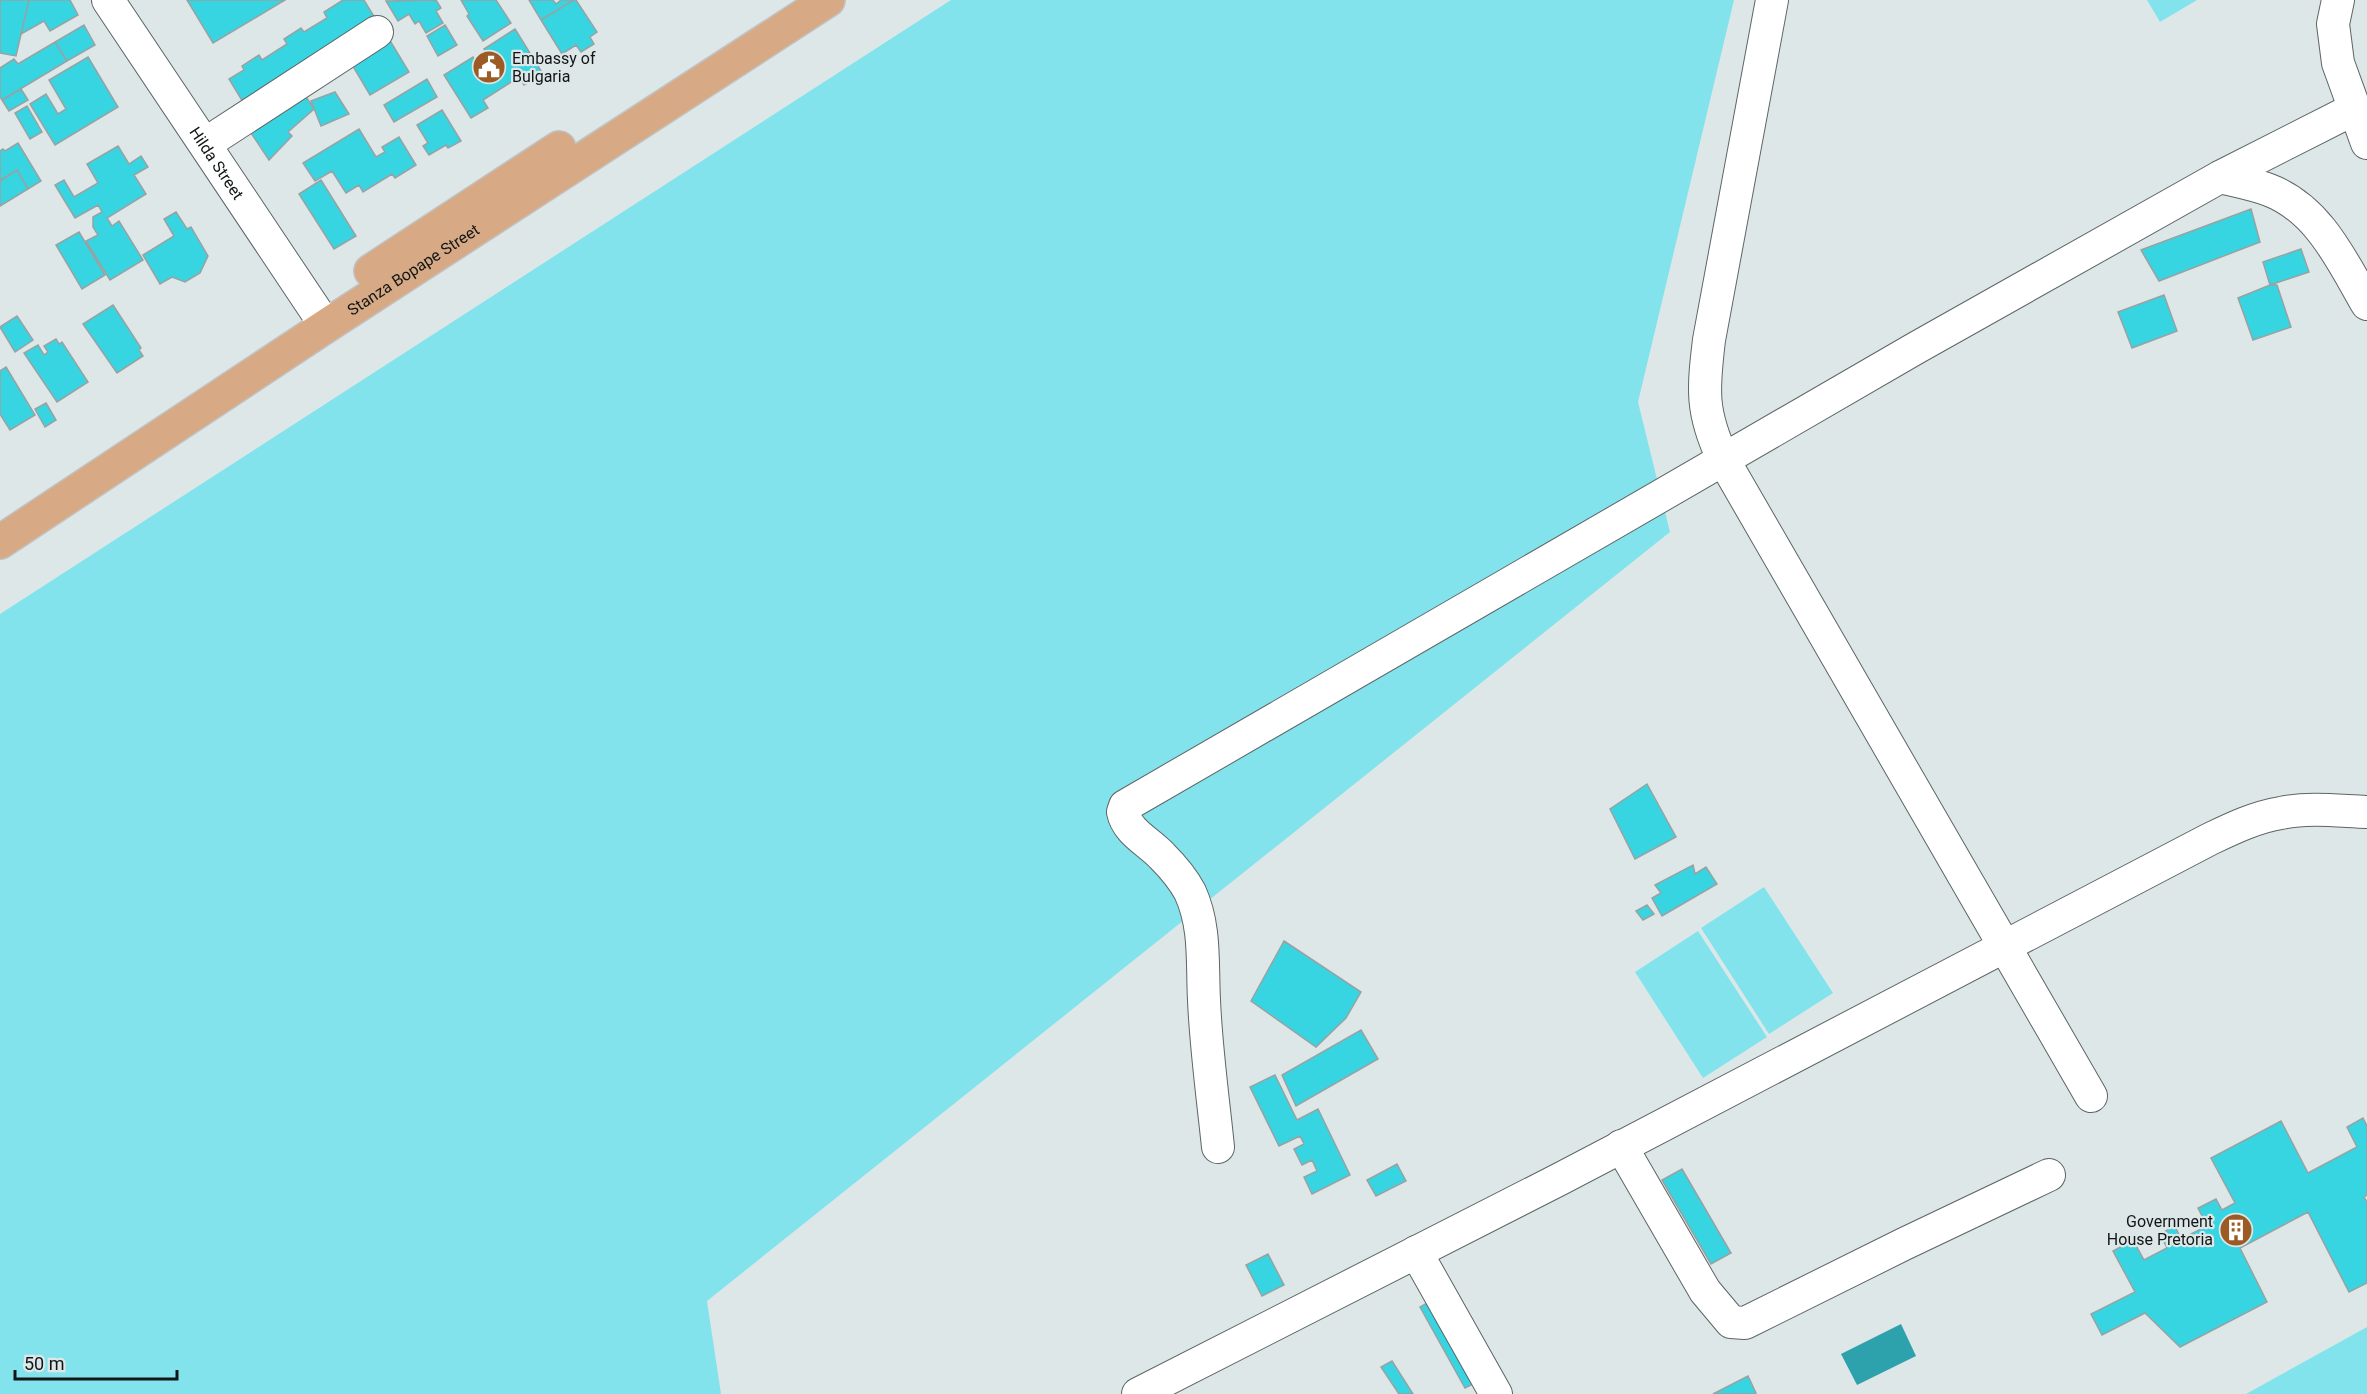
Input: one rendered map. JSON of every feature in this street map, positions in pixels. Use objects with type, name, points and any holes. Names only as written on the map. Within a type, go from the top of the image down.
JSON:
[{"type":"main road","name":"Stanza Bopape Street","points":[[0,542],[320,317],[788,0]]},
{"type":"main road","name":"Stanza Bopape Street","points":[[0,518],[828,0]]},
{"type":"street","name":"Hilda Street","points":[[108,0],[320,317]]},
{"type":"street","points":[[1772,0],[1736,189],[1705,373],[1704,408],[1723,459],[2091,1096]]},
{"type":"street","points":[[2338,0],[2333,24],[2338,63],[2367,143]]},
{"type":"street","points":[[205,144],[376,32]]},
{"type":"street","points":[[1218,1146],[1204,1000],[1204,949],[1201,930],[1190,892],[1162,856],[1129,827],[1124,819],[1125,806],[1723,459],[2220,177],[2354,109]]},
{"type":"street","points":[[2220,177],[2270,190],[2304,210],[2334,246],[2367,304]]},
{"type":"street","points":[[1138,1394],[1621,1146],[2210,839],[2260,818],[2283,812],[2317,810],[2367,812]]},
{"type":"street","points":[[1621,1146],[1705,1291],[1731,1322],[1745,1323],[2049,1175]]},
{"type":"street","points":[[1416,1252],[1496,1394]]},
{"type":"shaded area","points":[[951,0],[1734,0],[1638,402],[1670,532],[707,1301],[721,1394],[0,1394],[0,614]]},
{"type":"shaded area","points":[[2147,0],[2197,0],[2160,22]]},
{"type":"shaded area","points":[[1764,887],[1833,993],[1769,1034],[1701,928]]},
{"type":"shaded area","points":[[1698,931],[1767,1037],[1703,1078],[1635,972]]},
{"type":"shaded area","points":[[1901,1324],[1916,1356],[1857,1385],[1841,1354]]},
{"type":"shaded area","points":[[2367,1327],[2367,1394],[2246,1394]]},
{"type":"building","points":[[0,0],[29,0],[16,56],[0,53]]},
{"type":"building","points":[[29,0],[70,0],[78,15],[50,31],[44,21],[21,34]]},
{"type":"building","points":[[187,0],[285,0],[213,43]]},
{"type":"building","points":[[343,0],[364,0],[378,23],[246,107],[229,79],[244,70],[242,66],[259,55],[262,60],[287,44],[284,39],[301,28],[304,32],[327,18],[324,12]]},
{"type":"building","points":[[436,0],[441,8],[436,11],[443,23],[426,33],[419,21],[415,24],[409,14],[398,21],[386,1]]},
{"type":"building","points":[[461,0],[496,0],[511,23],[483,41],[467,16],[469,14]]},
{"type":"building","points":[[529,0],[553,0],[556,4],[561,0],[574,0],[541,20]]},
{"type":"building","points":[[574,0],[597,32],[590,37],[594,44],[581,52],[576,45],[562,54],[541,20]]},
{"type":"building","points":[[84,25],[95,45],[67,61],[55,42]]},
{"type":"building","points":[[445,25],[457,45],[438,56],[427,36]]},
{"type":"building","points":[[515,29],[543,74],[524,85],[519,77],[483,100],[488,108],[471,118],[444,75],[473,57],[479,66],[491,59],[484,49]]},
{"type":"building","points":[[389,39],[409,72],[370,95],[351,63]]},
{"type":"building","points":[[55,42],[67,61],[2,100],[0,97],[0,68],[14,59],[18,64]]},
{"type":"building","points":[[88,57],[118,107],[55,145],[30,104],[46,94],[58,114],[66,109],[49,80]]},
{"type":"building","points":[[427,79],[437,97],[394,122],[384,105]]},
{"type":"building","points":[[21,89],[28,100],[9,111],[2,100]]},
{"type":"building","points":[[335,92],[349,114],[321,126],[311,101]]},
{"type":"building","points":[[305,95],[314,109],[288,132],[292,136],[269,160],[249,130]]},
{"type":"building","points":[[27,106],[42,132],[30,139],[15,113]]},
{"type":"building","points":[[442,110],[461,141],[448,148],[446,145],[429,155],[423,146],[428,143],[417,125]]},
{"type":"building","points":[[359,129],[376,157],[385,152],[382,147],[399,137],[416,165],[395,178],[392,174],[363,192],[359,185],[346,193],[332,171],[315,181],[303,163]]},
{"type":"building","points":[[18,143],[41,181],[28,189],[17,170],[1,180],[0,178],[0,151],[3,149],[5,151]]},
{"type":"building","points":[[118,146],[129,164],[141,156],[148,167],[134,175],[146,194],[107,218],[112,226],[119,221],[143,260],[110,280],[86,241],[98,235],[93,227],[93,217],[102,212],[98,205],[75,218],[55,185],[64,180],[74,197],[98,183],[87,164]]},
{"type":"building","points":[[17,170],[28,189],[0,206],[0,181]]},
{"type":"building","points":[[321,180],[356,236],[334,249],[299,194]]},
{"type":"building","points":[[2251,209],[2260,242],[2159,281],[2141,250]]},
{"type":"building","points":[[176,212],[187,229],[191,227],[208,256],[200,273],[185,282],[172,277],[160,284],[143,255],[174,236],[164,219]]},
{"type":"building","points":[[79,232],[105,275],[82,289],[56,245]]},
{"type":"building","points":[[2301,249],[2309,272],[2270,285],[2263,262]]},
{"type":"building","points":[[2270,285],[2277,285],[2291,327],[2253,340],[2238,298]]},
{"type":"building","points":[[2164,295],[2177,331],[2132,348],[2118,312]]},
{"type":"building","points":[[113,305],[141,348],[139,350],[143,356],[117,373],[83,324]]},
{"type":"building","points":[[17,316],[33,340],[15,352],[0,327]]},
{"type":"building","points":[[56,339],[59,344],[62,342],[88,382],[57,402],[24,353],[38,345],[44,355],[48,352],[44,346]]},
{"type":"building","points":[[6,367],[35,415],[10,430],[0,414],[0,371]]},
{"type":"building","points":[[46,403],[56,420],[45,427],[35,409]]},
{"type":"building","points":[[1647,784],[1676,837],[1635,859],[1610,809]]},
{"type":"building","points":[[1693,865],[1695,874],[1706,867],[1717,884],[1662,916],[1652,898],[1661,893],[1655,885]]},
{"type":"building","points":[[1647,905],[1654,914],[1643,920],[1636,911]]},
{"type":"building","points":[[1284,941],[1361,992],[1346,1018],[1316,1047],[1251,1001]]},
{"type":"building","points":[[1361,1030],[1378,1059],[1296,1106],[1282,1075]]},
{"type":"building","points":[[1275,1075],[1297,1120],[1318,1109],[1350,1175],[1312,1194],[1304,1177],[1317,1171],[1312,1160],[1302,1165],[1294,1149],[1304,1144],[1300,1136],[1279,1146],[1250,1087]]},
{"type":"building","name":"Government House Pretoria","points":[[2363,1118],[2367,1126],[2367,1195],[2364,1197],[2367,1202],[2367,1283],[2349,1292],[2308,1212],[2240,1248],[2267,1302],[2180,1347],[2145,1313],[2102,1335],[2091,1314],[2135,1292],[2113,1251],[2133,1240],[2144,1260],[2167,1248],[2160,1234],[2175,1226],[2181,1239],[2207,1226],[2198,1208],[2216,1199],[2222,1210],[2235,1203],[2211,1158],[2281,1121],[2308,1173],[2357,1147],[2347,1127]]},
{"type":"building","points":[[1397,1164],[1406,1181],[1376,1196],[1367,1180]]},
{"type":"building","points":[[1682,1169],[1731,1253],[1711,1264],[1662,1180]]},
{"type":"building","points":[[1268,1254],[1284,1285],[1262,1296],[1246,1265]]},
{"type":"building","points":[[1436,1298],[1481,1380],[1465,1388],[1420,1307]]},
{"type":"building","points":[[1392,1361],[1413,1394],[1399,1394],[1381,1367]]},
{"type":"building","points":[[1748,1376],[1755,1394],[1713,1394]]},
{"type":"place","name":"Embassy of Bulgaria","points":[[489,67]]},
{"type":"place","name":"Government House Pretoria","points":[[2236,1230]]}]
